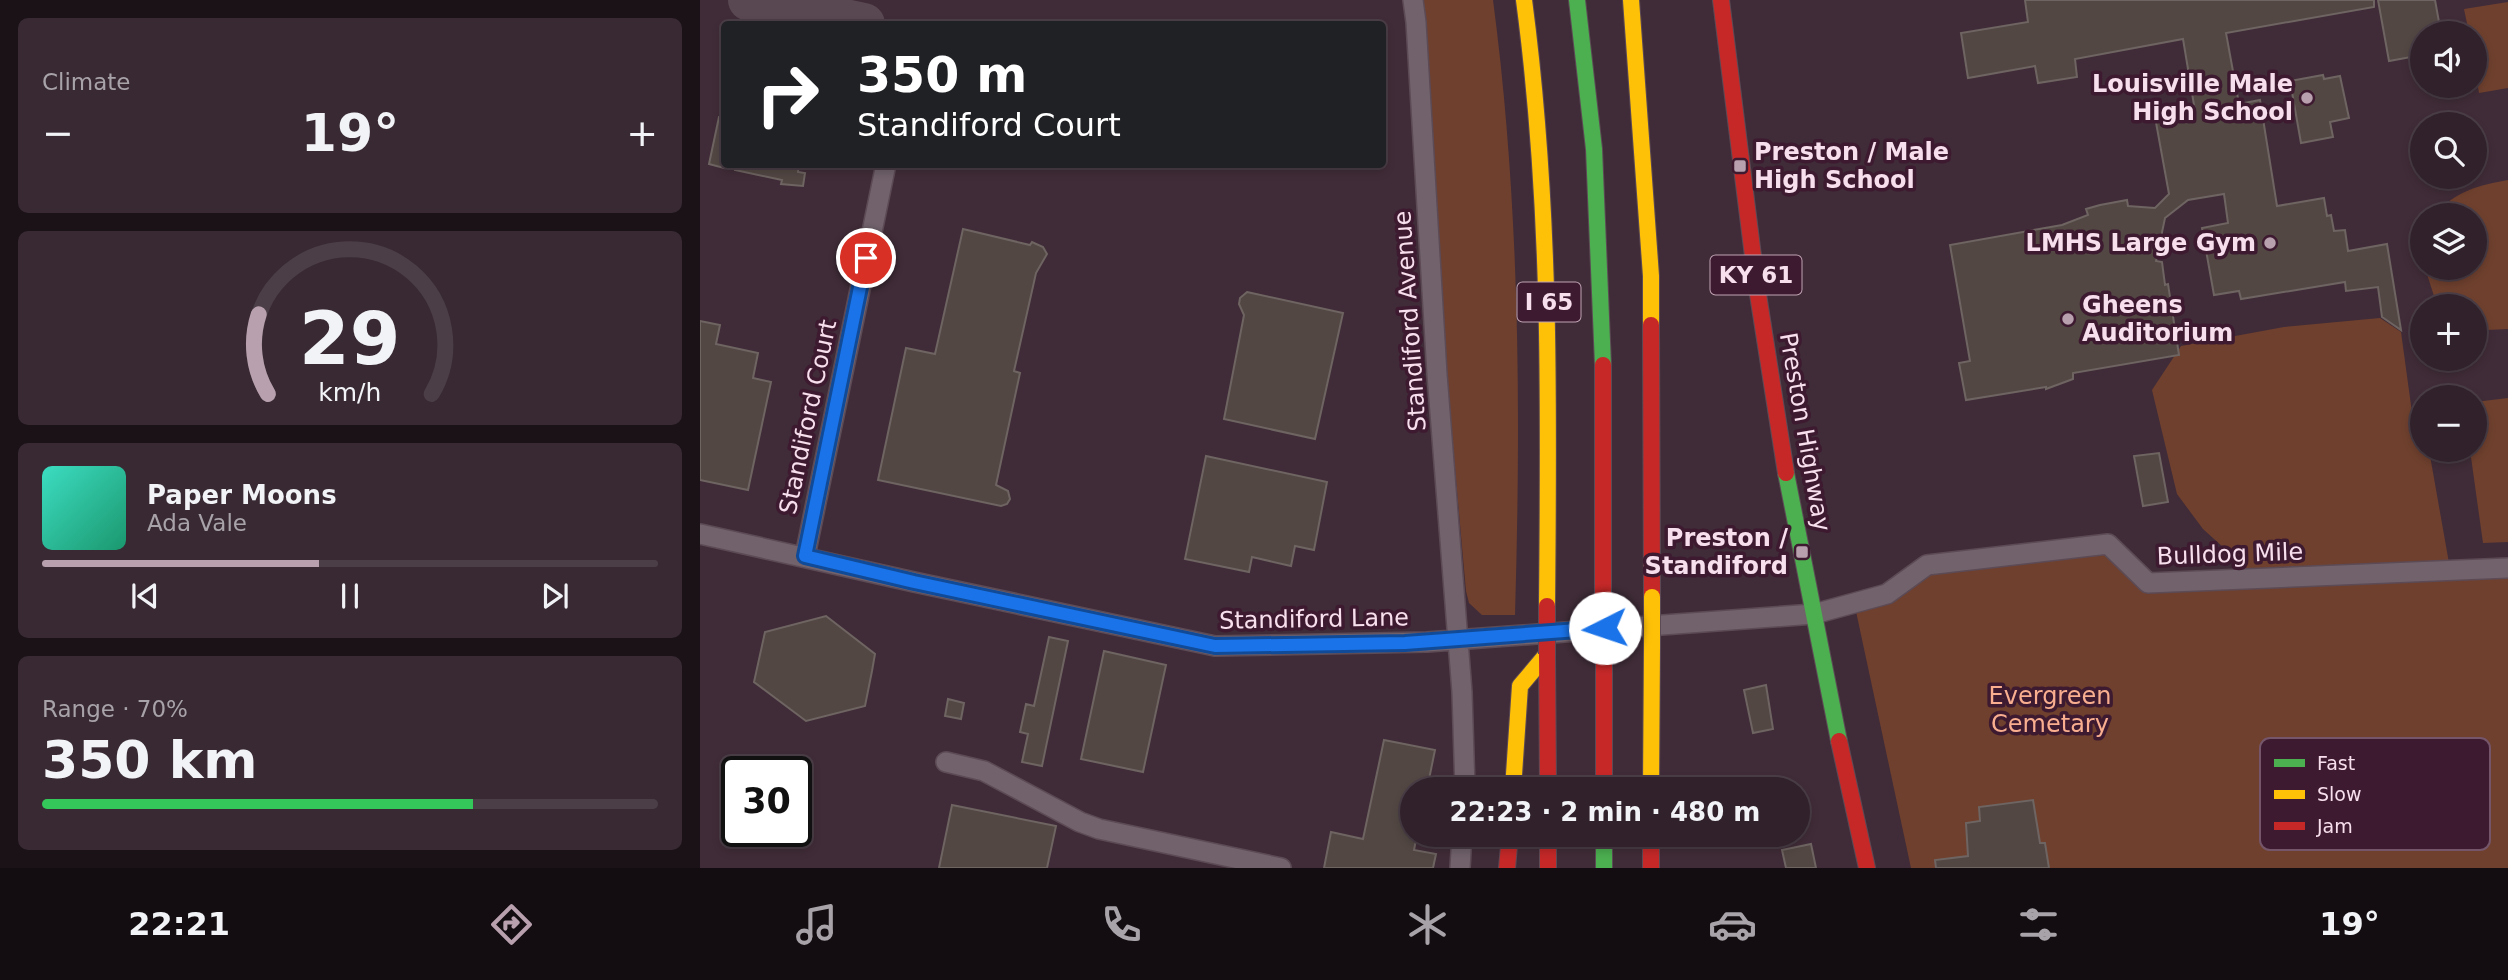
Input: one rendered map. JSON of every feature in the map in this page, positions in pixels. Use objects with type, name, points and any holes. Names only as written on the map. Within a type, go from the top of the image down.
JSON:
[{"type":"main road","name":"I 65","points":[[1524,0],[1542,147],[1547,247],[1548,777]]},
{"type":"main road","name":"I 65","points":[[1577,0],[1592,117],[1602,264],[1604,777]]},
{"type":"main road","points":[[1631,0],[1651,276],[1651,777]]},
{"type":"main road","name":"Preston Highway","points":[[1721,0],[1740,166],[1772,385],[1814,614],[1867,868]]},
{"type":"main road","points":[[1514,777],[1520,686],[1547,654]]},
{"type":"main road","points":[[1507,868],[1509,847]]},
{"type":"main road","points":[[1548,847],[1548,868]]},
{"type":"main road","points":[[1604,847],[1604,868]]},
{"type":"main road","points":[[1651,847],[1651,868]]},
{"type":"street","name":"Standiford Avenue","points":[[1413,0],[1437,374],[1459,639],[1465,777]]},
{"type":"street","name":"Standiford Court","points":[[805,556],[885,168]]},
{"type":"street","name":"Standiford Lane","points":[[700,534],[1215,646],[1384,644],[1814,614]]},
{"type":"street","name":"Bulldog Mile","points":[[1814,614],[1887,594],[1927,565],[2108,544],[2148,583],[2508,568]]},
{"type":"street","points":[[946,762],[984,771],[1080,822],[1099,829],[1250,864],[1281,868]]},
{"type":"street","points":[[1461,868],[1462,847]]},
{"type":"green space","points":[[1421,0],[1493,0],[1509,153],[1516,307],[1518,461],[1515,615],[1482,615],[1469,603],[1466,591],[1446,368]]},
{"type":"green space","points":[[2508,2],[2508,88],[2487,92],[2487,21],[2466,21],[2464,9]]},
{"type":"green space","points":[[2508,180],[2508,329],[2487,330],[2487,294],[2433,294],[2429,280],[2487,280],[2487,203],[2448,203],[2473,189],[2487,189],[2487,185]]},
{"type":"green space","points":[[2380,318],[2401,332],[2410,398],[2410,462],[2431,462],[2449,563],[2254,575],[2203,529],[2177,494],[2152,390],[2181,346],[2284,327]]},
{"type":"green space","points":[[2508,398],[2508,542],[2483,543],[2472,462],[2487,462],[2487,401]]},
{"type":"green space","name":"Evergreen Cemetary","points":[[2108,544],[2148,583],[2508,569],[2508,868],[1911,868],[1854,602],[1927,565]]},
{"type":"building","points":[[2025,0],[2374,0],[2374,7],[2226,33],[2239,104],[2260,100],[2277,206],[2324,198],[2327,216],[2331,215],[2334,231],[2345,230],[2348,251],[2387,244],[2401,330],[2382,317],[2378,287],[2346,291],[2345,282],[2241,299],[2239,291],[2214,295],[2202,228],[2228,223],[2224,194],[2188,200],[2165,218],[2156,261],[2162,262],[2165,285],[2168,284],[2179,355],[2073,373],[2073,379],[2046,389],[1966,400],[1959,363],[1970,361],[1950,245],[2062,225],[2088,215],[2086,209],[2127,200],[2128,206],[2155,208],[2169,194],[2155,117],[2195,111],[2183,39],[2075,59],[2077,77],[2038,83],[2035,66],[1968,78],[1961,33],[2028,22]]},
{"type":"building","points":[[2378,0],[2435,0],[2439,21],[2410,21],[2410,57],[2389,61]]},
{"type":"building","points":[[2323,75],[2324,79],[2340,76],[2349,118],[2330,122],[2333,137],[2301,143],[2290,81]]},
{"type":"building","points":[[719,117],[721,117],[721,167],[709,164]]},
{"type":"building","points":[[798,168],[798,172],[805,173],[803,186],[781,184],[782,180],[735,170]]},
{"type":"building","points":[[963,229],[1030,245],[1032,242],[1043,247],[1047,254],[1036,273],[1014,371],[1020,373],[996,485],[1008,491],[1010,499],[1007,504],[1001,506],[878,480],[906,348],[935,354]]},
{"type":"building","points":[[1247,292],[1343,313],[1315,439],[1224,419],[1244,315],[1239,304],[1240,298]]},
{"type":"building","points":[[700,321],[720,325],[716,344],[758,353],[753,378],[771,382],[748,490],[700,480]]},
{"type":"building","points":[[2159,453],[2168,502],[2143,506],[2134,456]]},
{"type":"building","points":[[1206,456],[1327,482],[1314,550],[1295,546],[1291,566],[1252,557],[1249,572],[1185,559]]},
{"type":"building","points":[[826,616],[875,654],[872,671],[865,706],[806,721],[754,682],[765,632]]},
{"type":"building","points":[[1049,637],[1068,641],[1042,766],[1022,762],[1028,734],[1020,732],[1026,704],[1034,706]]},
{"type":"building","points":[[1104,651],[1166,665],[1143,772],[1081,759]]},
{"type":"building","points":[[1766,685],[1773,729],[1753,733],[1744,690]]},
{"type":"building","points":[[948,699],[964,703],[961,719],[945,716]]},
{"type":"building","points":[[1384,740],[1435,750],[1429,777],[1400,777],[1400,847],[1415,847],[1414,850],[1436,854],[1433,868],[1324,868],[1331,832],[1363,839]]},
{"type":"building","points":[[2033,800],[2040,843],[2045,843],[2049,868],[1936,868],[1935,860],[1968,856],[1966,823],[1980,821],[1979,807]]},
{"type":"building","points":[[952,805],[1056,826],[1047,868],[939,868]]},
{"type":"building","points":[[1810,844],[1816,868],[1786,868],[1782,850],[1810,847]]},
{"type":"taxiway","points":[[749,0],[850,21]]},
{"type":"traffic: fast","points":[[1577,0],[1594,149],[1603,365]]},
{"type":"traffic: fast","points":[[1786,473],[1839,741]]},
{"type":"traffic: fast","points":[[1604,847],[1604,868]]},
{"type":"traffic: slow","points":[[1524,0],[1533,76],[1544,227],[1548,378],[1547,606]]},
{"type":"traffic: slow","points":[[1631,0],[1651,276],[1651,325]]},
{"type":"traffic: slow","points":[[1652,597],[1652,647]]},
{"type":"traffic: slow","points":[[1651,777],[1652,647]]},
{"type":"traffic: slow","points":[[1514,777],[1520,686],[1547,654]]},
{"type":"traffic: jam","points":[[1721,0],[1757,288],[1786,473]]},
{"type":"traffic: jam","points":[[1651,325],[1652,597]]},
{"type":"traffic: jam","points":[[1603,365],[1603,598]]},
{"type":"traffic: jam","points":[[1603,598],[1604,660]]},
{"type":"traffic: jam","points":[[1547,606],[1547,654]]},
{"type":"traffic: jam","points":[[1547,654],[1548,777]]},
{"type":"traffic: jam","points":[[1604,660],[1604,777]]},
{"type":"traffic: jam","points":[[1839,741],[1867,868]]},
{"type":"traffic: jam","points":[[1507,868],[1509,847]]},
{"type":"traffic: jam","points":[[1548,847],[1548,868]]},
{"type":"traffic: jam","points":[[1651,847],[1651,868]]},
{"type":"place","name":"Louisville Male High School","points":[[2307,98]]},
{"type":"place","name":"Preston / Male High School","points":[[1740,166]]},
{"type":"place","name":"LMHS Large Gym","points":[[2270,243]]},
{"type":"place","name":"Gheens Auditorium","points":[[2068,319]]},
{"type":"place","name":"Preston / Standiford","points":[[1802,552]]},
{"type":"route","points":[[866,258],[805,556],[1215,646],[1427,642],[1605,628]]}]
